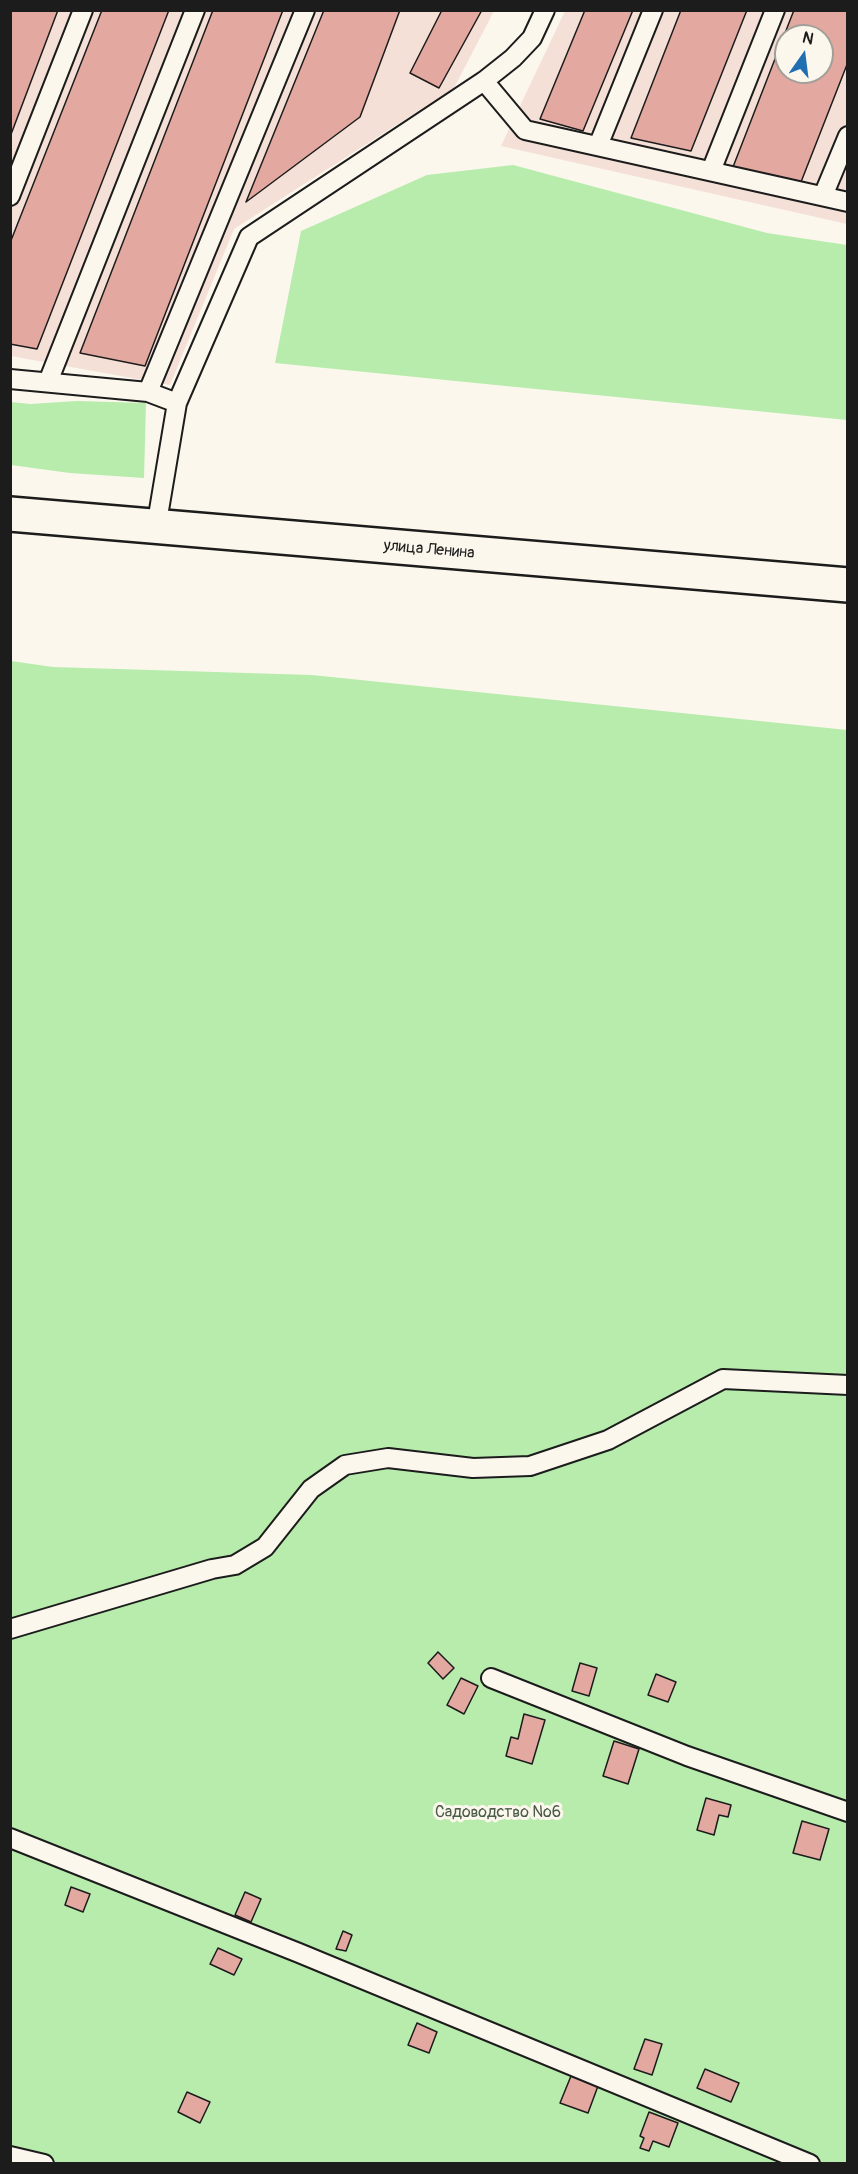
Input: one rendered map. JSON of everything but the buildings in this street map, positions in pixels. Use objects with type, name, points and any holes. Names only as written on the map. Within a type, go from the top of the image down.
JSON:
[{"type":"main road","name":"улица Ленина","points":[[10,514],[848,585]]},
{"type":"lane","points":[[10,196],[83,10]]},
{"type":"lane","points":[[48,382],[195,10]]},
{"type":"lane","points":[[148,392],[305,10]]},
{"type":"lane","points":[[156,528],[177,403],[249,237],[484,81],[513,58],[532,38],[544,10]]},
{"type":"lane","points":[[598,146],[653,10]]},
{"type":"lane","points":[[711,171],[776,10]]},
{"type":"lane","points":[[484,81],[525,130],[848,202]]},
{"type":"lane","points":[[824,196],[848,136]]},
{"type":"lane","points":[[10,379],[148,392],[177,403]]},
{"type":"lane","points":[[10,1629],[212,1569],[235,1565],[265,1547],[311,1489],[345,1465],[388,1458],[473,1468],[530,1466],[608,1440],[723,1379],[848,1385]]},
{"type":"lane","points":[[491,1678],[687,1756],[848,1812]]},
{"type":"lane","points":[[10,1838],[299,1953],[810,2163]]},
{"type":"lane","points":[[10,2156],[44,2163]]},
{"type":"shaded area","points":[[10,11],[494,11],[454,88],[234,229],[170,385],[11,356]]},
{"type":"shaded area","points":[[565,11],[847,11],[847,224],[501,146]]},
{"type":"green space","points":[[513,165],[767,233],[847,245],[847,420],[275,363],[301,231],[427,175]]},
{"type":"green space","points":[[77,401],[146,403],[144,478],[70,473],[11,465],[11,402],[30,404]]},
{"type":"green space","name":"Садоводство №6","points":[[11,661],[53,667],[312,675],[847,730],[847,2163],[11,2164]]}]
